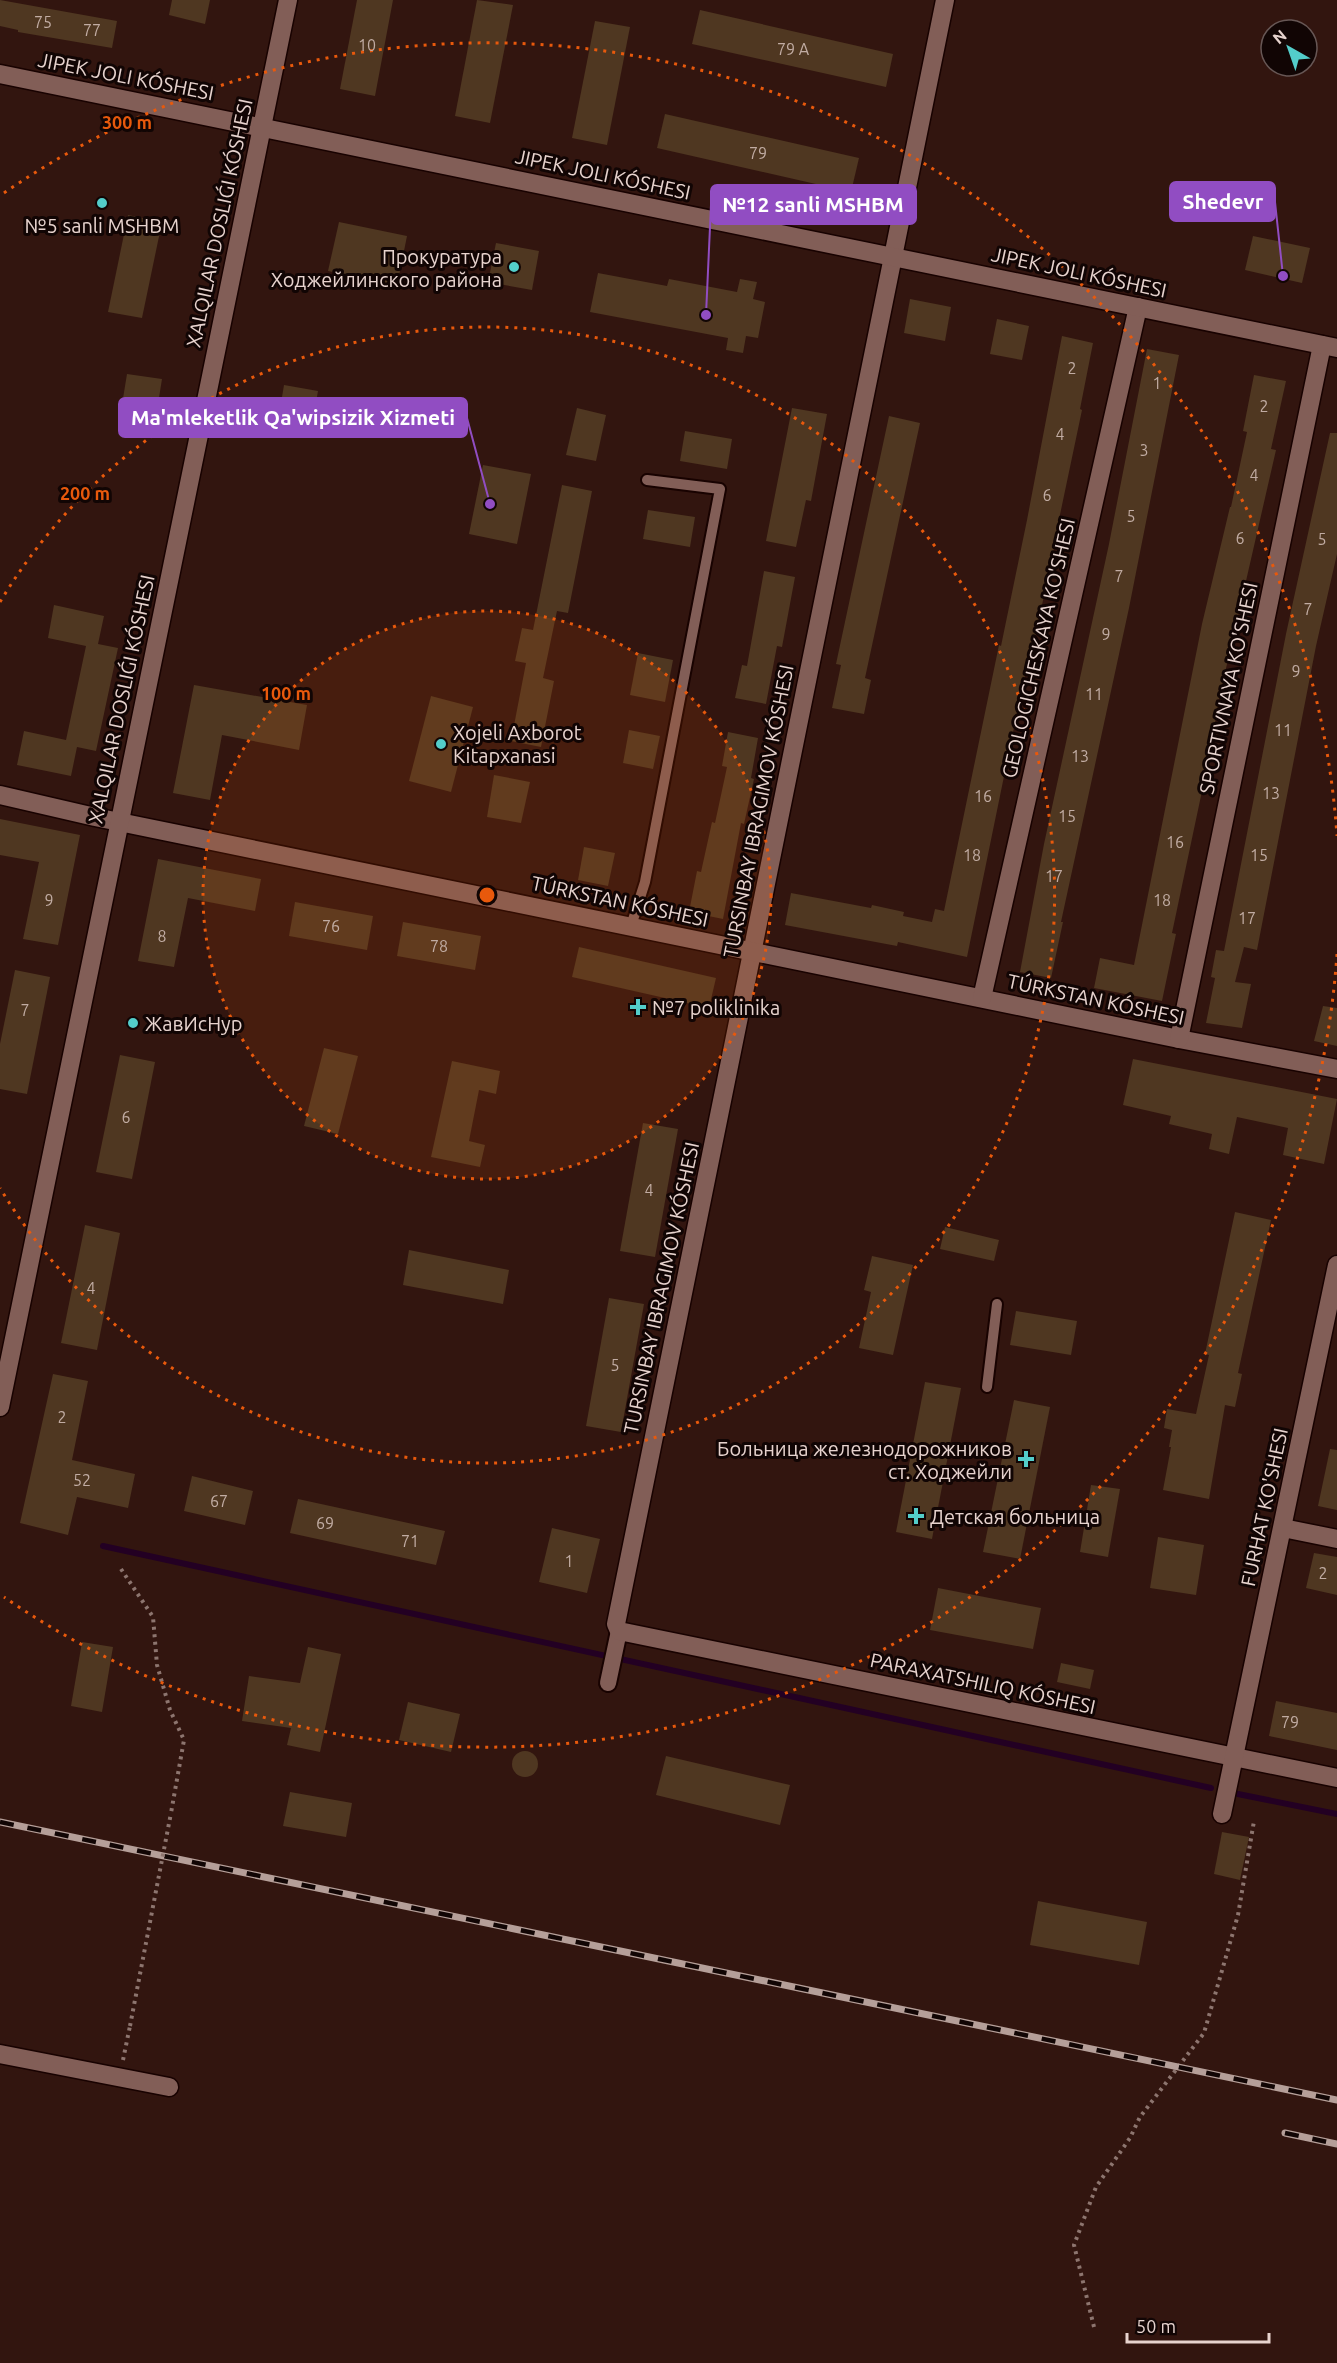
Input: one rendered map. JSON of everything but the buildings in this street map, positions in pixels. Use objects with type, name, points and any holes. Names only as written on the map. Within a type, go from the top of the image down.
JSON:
[{"type":"street","points":[[0,1407],[288,0]]},
{"type":"street","name":"TURSINBAY IBRAGIMOV KÓSHESI","points":[[619,1631],[616,1624],[945,0]]},
{"type":"street","points":[[0,74],[1329,346]]},
{"type":"street","name":"GEOLOGICHESKAYA KO'SHESI","points":[[982,999],[1138,307]]},
{"type":"street","name":"SPORTIVNAYA KO'SHESI","points":[[1179,1040],[1329,346]]},
{"type":"street","name":"TÚRKSTAN KÓSHESI","points":[[0,795],[119,822],[1179,1040],[1337,1069]]},
{"type":"street","name":"FURHAT KO'SHESI","points":[[1222,1814],[1334,1296],[1337,1265]]},
{"type":"street","points":[[1283,1528],[1337,1539]]},
{"type":"street","points":[[608,1683],[619,1631],[1337,1778]]},
{"type":"street","points":[[0,2054],[170,2087]]},
{"type":"lane","points":[[631,926],[645,882],[720,489],[647,480]]},
{"type":"lane","points":[[987,1387],[997,1304]]},
{"type":"path","points":[[121,1569],[153,1617],[157,1665],[170,1710],[184,1740],[123,2061],[132,2064]]},
{"type":"path","points":[[1094,2327],[1074,2245],[1096,2187],[1130,2138],[1140,2117],[1204,2033],[1238,1915],[1254,1821]]},
{"type":"waterway","points":[[103,1546],[1211,1788]]},
{"type":"waterway","points":[[1238,1794],[1337,1814]]},
{"type":"railway","points":[[0,1822],[1337,2100]]},
{"type":"railway","points":[[1285,2133],[1337,2144]]},
{"type":"place","name":"№5 sanli MSHBM","points":[[102,203]]},
{"type":"place","name":"Прокуратура Ходжейлинского района","points":[[514,267]]},
{"type":"place","name":"Shedevr","points":[[1283,276]]},
{"type":"place","name":"№12 sanli MSHBM","points":[[706,315]]},
{"type":"place","name":"Ma'mleketlik Qa'wipsizik Xizmeti","points":[[490,504]]},
{"type":"place","name":"Xojeli Axborot Kitapxanasi","points":[[441,744]]},
{"type":"place","name":"№7 poliklinika","points":[[638,1007]]},
{"type":"place","name":"ЖавИсНур","points":[[133,1023]]},
{"type":"place","name":"Больница железнодорожников ст. Ходжейли","points":[[1026,1459]]},
{"type":"place","name":"Детская больница","points":[[916,1516]]}]
